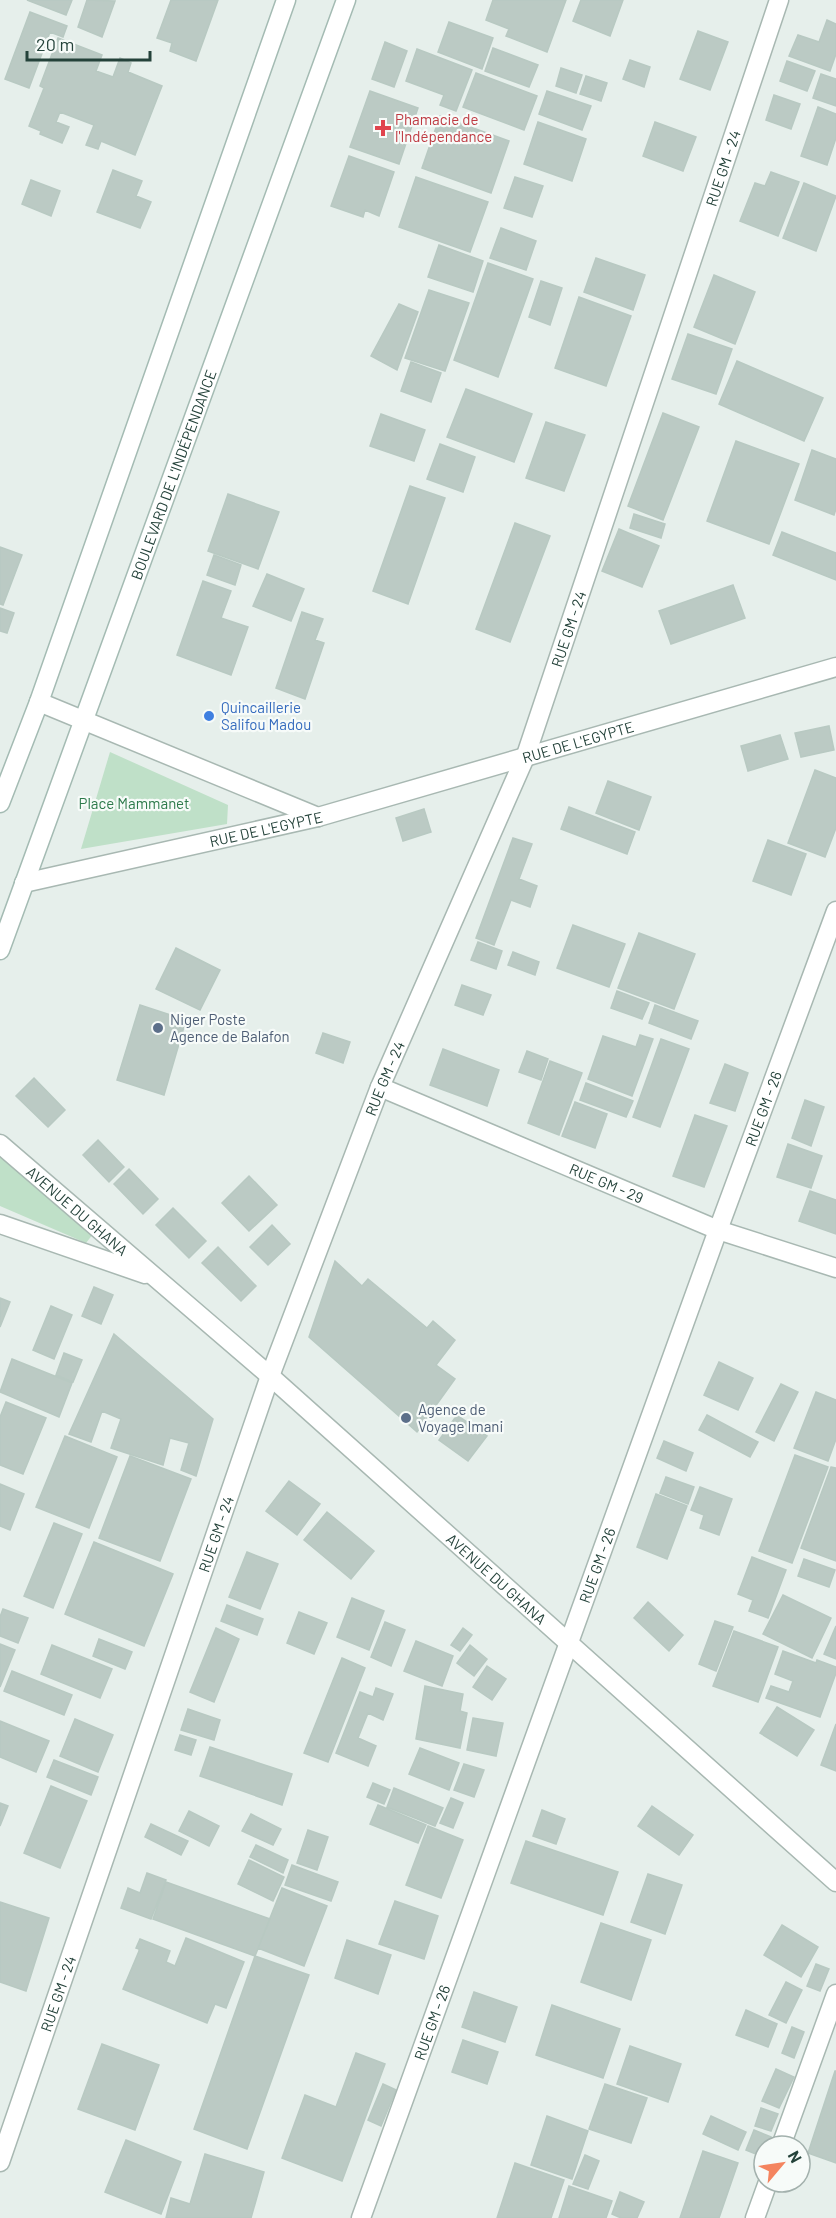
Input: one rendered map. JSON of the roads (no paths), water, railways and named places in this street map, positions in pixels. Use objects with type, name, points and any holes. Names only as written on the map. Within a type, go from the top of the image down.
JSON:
[{"type":"street","points":[[0,803],[39,702],[286,0]]},
{"type":"street","name":"BOULEVARD DE L'INDÉPENDANCE","points":[[0,950],[346,0]]},
{"type":"street","name":"RUE GM - 24","points":[[0,2162],[270,1376],[380,1087],[526,755],[779,0]]},
{"type":"street","name":"RUE DE L'EGYPTE","points":[[24,883],[318,817],[836,667]]},
{"type":"street","name":"RUE DE L'EGYPTE","points":[[39,702],[318,817]]},
{"type":"street","name":"RUE GM - 26","points":[[361,2218],[568,1642],[836,911]]},
{"type":"street","name":"RUE GM - 29","points":[[380,1087],[718,1230],[836,1268]]},
{"type":"street","name":"AVENUE DU GHANA","points":[[0,1143],[270,1376],[836,1882]]},
{"type":"street","name":"AVENUE DU GHANA","points":[[0,1224],[156,1278]]},
{"type":"street","points":[[785,2134],[836,1994]]},
{"type":"street","points":[[755,2218],[764,2194]]},
{"type":"place","name":"Phamacie de l'Indépendance","points":[[383,128]]},
{"type":"place","name":"Quincaillerie Salifou Madou","points":[[209,716]]},
{"type":"place","name":"Niger Poste Agence de Balafon","points":[[158,1028]]},
{"type":"place","name":"Agence de Voyage Imani","points":[[406,1418]]},
{"type":"park label","name":"Place Mammanet","points":[[134,803]]}]
